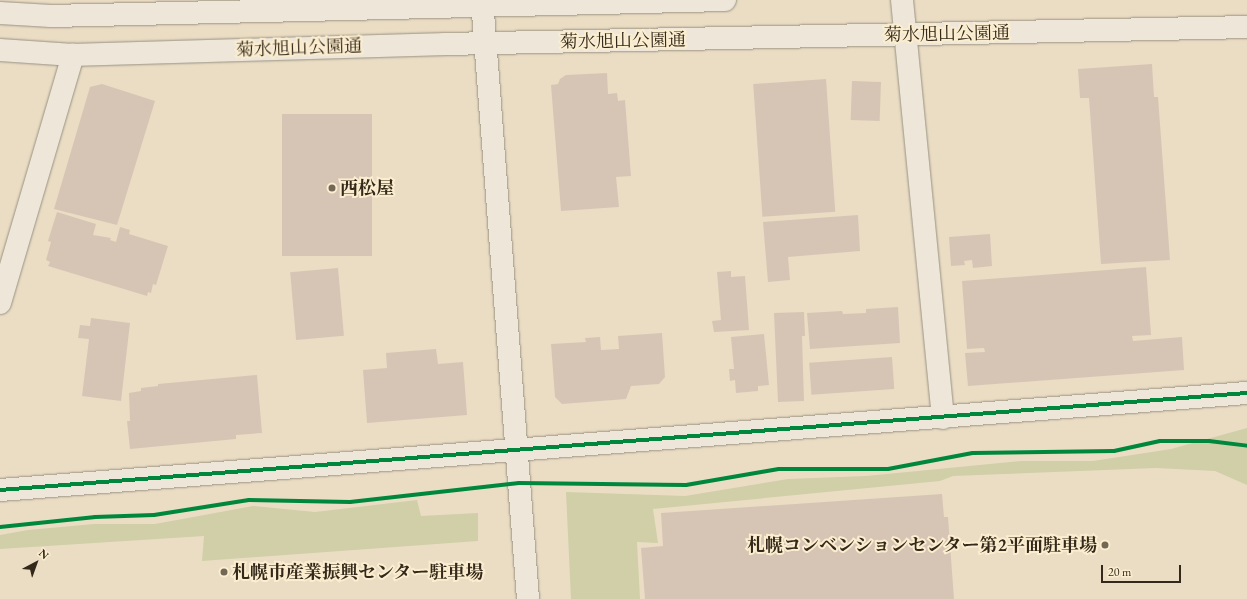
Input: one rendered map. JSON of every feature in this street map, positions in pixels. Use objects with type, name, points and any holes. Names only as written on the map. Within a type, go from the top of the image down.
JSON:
[{"type":"street","name":"菊水旭山公園通","points":[[0,13],[51,16],[149,6],[483,4],[725,0]]},
{"type":"street","points":[[902,0],[944,418]]},
{"type":"street","points":[[483,4],[528,599]]},
{"type":"street","name":"菊水旭山公園通","points":[[0,50],[74,55],[485,44],[1247,28]]},
{"type":"street","points":[[0,303],[74,55]]},
{"type":"street","points":[[0,490],[944,418],[1247,393]]},
{"type":"green space","points":[[1247,428],[1247,485],[1215,471],[1156,468],[953,476],[940,481],[653,509],[658,543],[637,542],[640,599],[571,599],[566,492],[685,496],[788,479],[866,476],[1021,461],[1093,461],[1171,449]]},
{"type":"green space","points":[[417,500],[421,516],[478,513],[478,541],[202,561],[204,536],[0,549],[0,535],[28,530],[94,524],[155,524],[253,506],[315,512]]},
{"type":"building","points":[[1152,64],[1154,97],[1158,97],[1170,260],[1101,264],[1089,98],[1080,98],[1078,69]]},
{"type":"building","points":[[607,73],[608,94],[617,93],[618,101],[625,100],[631,176],[616,177],[619,207],[561,211],[551,85],[558,84],[560,79],[566,75]]},
{"type":"building","points":[[826,79],[835,212],[762,217],[753,84]]},
{"type":"building","points":[[852,81],[881,82],[880,121],[851,120]]},
{"type":"building","points":[[102,84],[155,101],[117,225],[54,209],[90,87]]},
{"type":"building","points":[[282,114],[372,114],[372,256],[282,256]]},
{"type":"building","points":[[57,212],[96,224],[93,235],[111,238],[110,240],[116,242],[120,227],[130,230],[129,234],[168,246],[156,285],[153,284],[151,293],[148,292],[147,296],[48,266],[50,262],[46,260],[51,242],[48,241]]},
{"type":"building","points":[[858,215],[860,251],[788,257],[790,280],[768,282],[763,222]]},
{"type":"building","points":[[990,234],[992,266],[973,268],[972,260],[964,261],[965,265],[951,266],[949,237]]},
{"type":"building","points":[[1146,267],[1151,335],[1132,336],[1133,341],[1182,337],[1184,370],[968,386],[965,353],[985,352],[984,348],[967,349],[962,281]]},
{"type":"building","points":[[338,268],[344,336],[296,340],[290,272]]},
{"type":"building","points":[[731,271],[731,277],[745,276],[749,330],[714,332],[712,321],[721,320],[717,272]]},
{"type":"building","points":[[898,307],[900,343],[810,349],[807,313],[842,311],[843,314],[866,313],[866,309]]},
{"type":"building","points":[[804,312],[805,336],[802,336],[804,401],[778,402],[774,313]]},
{"type":"building","points":[[91,318],[130,323],[121,401],[82,396],[89,339],[78,338],[80,325],[90,326]]},
{"type":"building","points":[[662,333],[665,377],[659,384],[631,386],[626,399],[562,404],[555,397],[551,344],[586,342],[585,338],[600,337],[601,350],[619,349],[618,336]]},
{"type":"building","points":[[764,334],[769,385],[758,386],[758,391],[736,393],[735,380],[730,381],[729,369],[734,369],[731,337]]},
{"type":"building","points":[[436,349],[438,364],[463,362],[467,415],[367,423],[363,370],[387,368],[386,353]]},
{"type":"building","points":[[892,357],[894,389],[811,395],[809,363]]},
{"type":"building","points":[[257,375],[262,433],[236,435],[236,439],[130,449],[127,421],[130,421],[129,393],[141,391],[141,388],[158,386],[158,384]]},
{"type":"building","points":[[942,494],[944,517],[948,517],[954,599],[645,599],[641,548],[663,546],[661,513]]},
{"type":"cycle path","points":[[0,490],[1247,393]]},
{"type":"cycle path","points":[[0,527],[95,517],[154,515],[249,500],[350,502],[519,483],[686,485],[779,469],[888,469],[973,453],[1114,451],[1160,441],[1209,441],[1247,446]]},
{"type":"place","name":"西松屋","points":[[332,188]]},
{"type":"place","name":"札幌コンベンションセンター第2平面駐車場","points":[[1105,545]]},
{"type":"place","name":"札幌市産業振興センター駐車場","points":[[224,572]]}]
